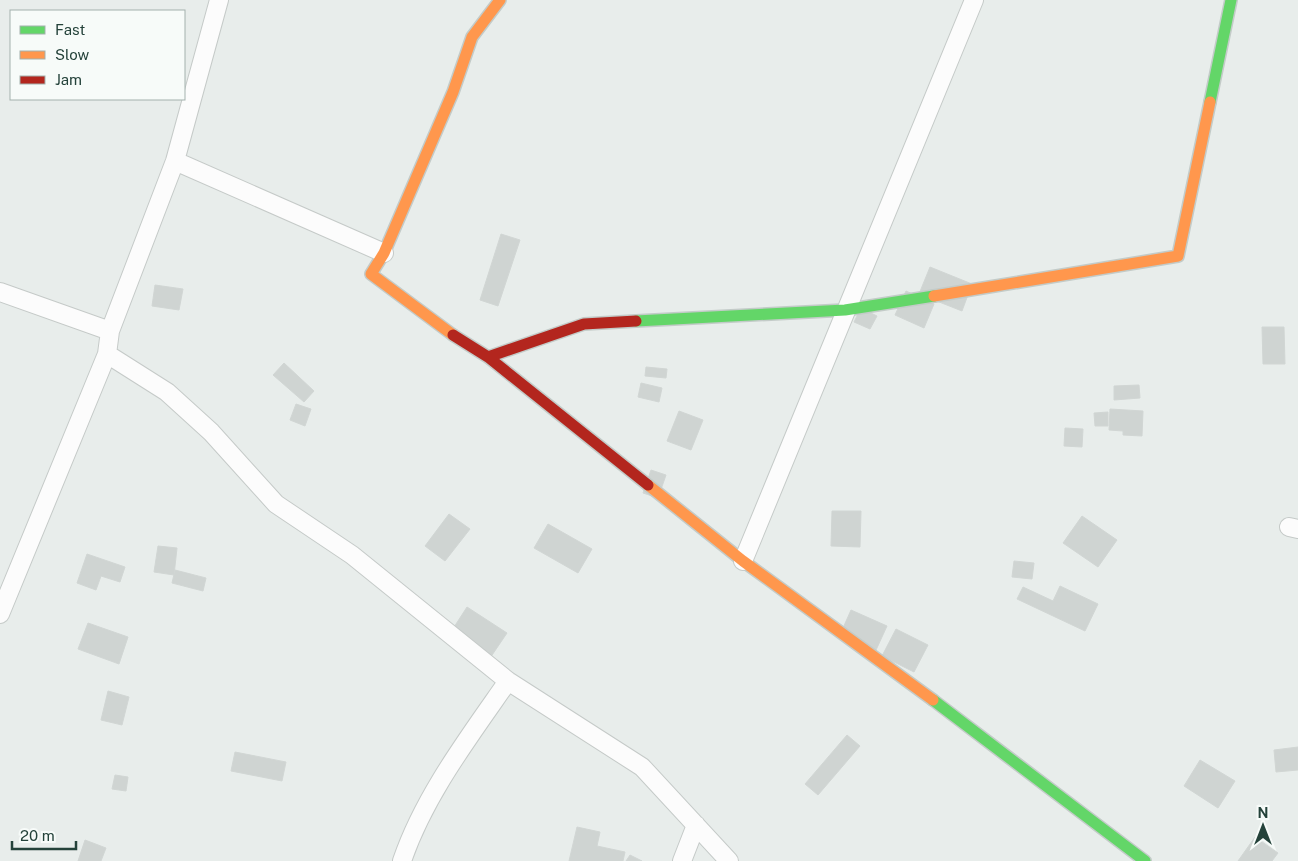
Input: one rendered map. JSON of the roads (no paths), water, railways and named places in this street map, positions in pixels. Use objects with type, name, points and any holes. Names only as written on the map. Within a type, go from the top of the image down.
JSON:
[{"type":"street","points":[[0,614],[107,354],[110,331],[175,161],[219,0]]},
{"type":"street","points":[[500,0],[472,37],[453,92],[384,253],[371,274],[447,331],[488,357],[744,561],[911,683],[1145,861]]},
{"type":"street","points":[[744,561],[974,0]]},
{"type":"street","points":[[488,357],[584,324],[846,310],[1178,256],[1231,0]]},
{"type":"street","points":[[175,161],[384,253]]},
{"type":"street","points":[[0,292],[110,331]]},
{"type":"street","points":[[107,354],[167,392],[211,432],[276,504],[352,555],[508,681],[642,767],[729,861]]},
{"type":"street","points":[[402,861],[416,824],[466,741],[508,681]]},
{"type":"street","points":[[682,861],[696,825]]}]
